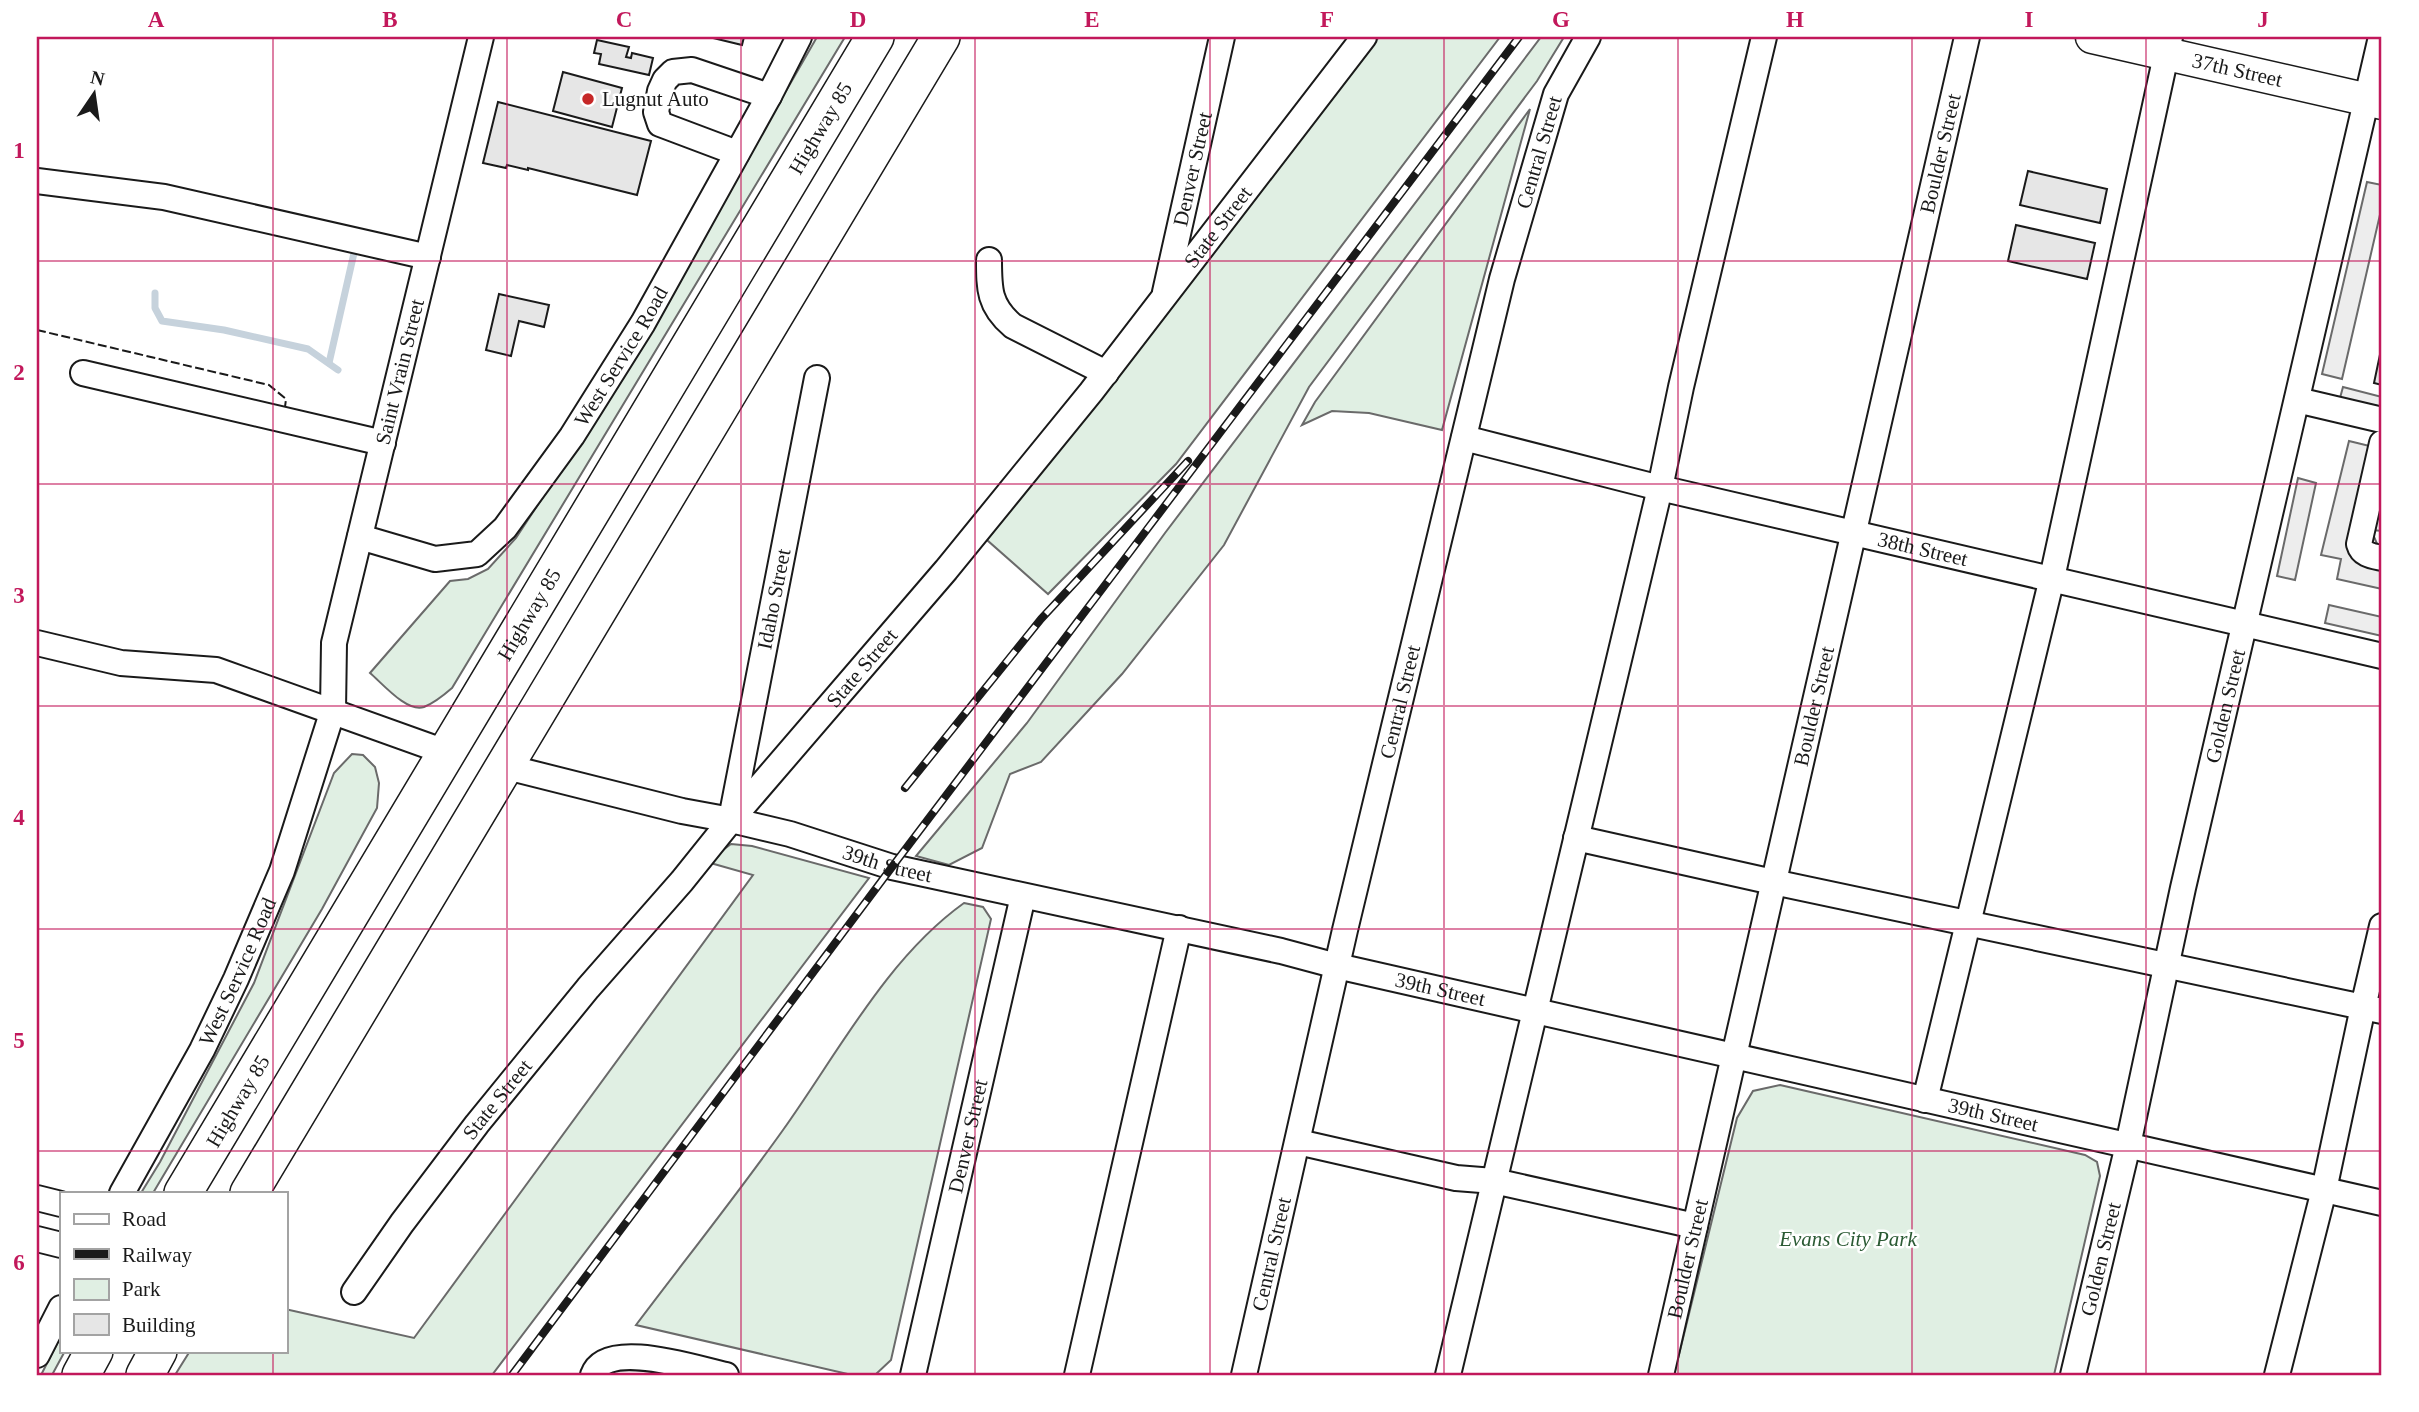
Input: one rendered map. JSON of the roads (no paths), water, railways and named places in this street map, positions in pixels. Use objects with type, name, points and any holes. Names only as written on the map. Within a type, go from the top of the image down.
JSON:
[{"type":"highway","points":[[250,1192],[940,37]]},
{"type":"highway","name":"Highway 85","points":[[184,1192],[872,40]]},
{"type":"highway","points":[[81,1375],[93,1352]]},
{"type":"highway","points":[[145,1375],[157,1352]]},
{"type":"main road","name":"37th Street","points":[[2092,37],[2168,45],[2374,102]]},
{"type":"street","name":"Saint Vrain Street","points":[[333,710],[334,643],[481,37]]},
{"type":"street","name":"West Service Road","points":[[360,537],[435,559],[477,554],[505,528],[572,436],[643,323],[799,37]]},
{"type":"street","name":"Denver Street","points":[[1163,300],[1222,37]]},
{"type":"street","name":"State Street","points":[[354,1292],[477,1124],[731,820],[946,570],[1106,373],[1364,37]]},
{"type":"street","name":"Central Street","points":[[1244,1375],[1338,966],[1502,279],[1556,94],[1588,37]]},
{"type":"street","points":[[1448,1375],[1660,488],[1681,387],[1764,37]]},
{"type":"street","name":"Boulder Street","points":[[1661,1375],[1967,37]]},
{"type":"street","name":"Golden Street","points":[[2073,1375],[2128,1145],[2297,400],[2374,102],[2381,37]]},
{"type":"street","points":[[1925,1100],[2052,578],[2168,45]]},
{"type":"street","points":[[737,153],[660,124],[656,111],[665,80],[673,72],[692,70],[769,96]]},
{"type":"street","points":[[37,181],[164,197],[428,257]]},
{"type":"street","points":[[989,260],[992,301],[1001,316],[1013,327],[1106,373]]},
{"type":"street","points":[[83,373],[383,443]]},
{"type":"street","name":"Idaho Street","points":[[731,820],[817,378]]},
{"type":"street","points":[[2297,400],[2382,420]]},
{"type":"street","name":"38th Street","points":[[1464,438],[1660,488],[2382,656]]},
{"type":"street","points":[[2382,443],[2359,544],[2361,550],[2367,554],[2382,558]]},
{"type":"street","points":[[37,643],[121,663],[216,670],[448,752]]},
{"type":"street","name":"West Service Road","points":[[123,1192],[202,1051],[236,979],[282,871],[333,710]]},
{"type":"street","name":"39th Street","points":[[503,766],[682,811],[789,834],[892,867],[1281,951],[1733,1057],[2382,1203]]},
{"type":"street","points":[[1576,838],[2372,1009]]},
{"type":"street","name":"Denver Street","points":[[913,1375],[1023,896]]},
{"type":"street","points":[[2277,1375],[2372,1009],[2382,926]]},
{"type":"street","points":[[1077,1375],[1179,928]]},
{"type":"street","points":[[1298,1142],[1456,1178],[1494,1181],[1695,1226]]},
{"type":"street","points":[[37,1198],[60,1204]]},
{"type":"street","points":[[37,1239],[60,1245]]},
{"type":"street","points":[[37,1355],[60,1310]]},
{"type":"street","points":[[593,1375],[603,1361],[618,1357],[641,1357],[726,1375]]},
{"type":"waterway","points":[[329,363],[354,253]]},
{"type":"waterway","points":[[155,293],[155,308],[162,321],[224,330],[308,349],[338,370]]},
{"type":"railway","points":[[512,1375],[1519,37]]},
{"type":"railway","points":[[905,788],[1041,619],[1188,461]]},
{"type":"place","name":"Lugnut Auto","points":[[588,99]]},
{"type":"park label","name":"Evans City Park","points":[[1848,1239]]}]
